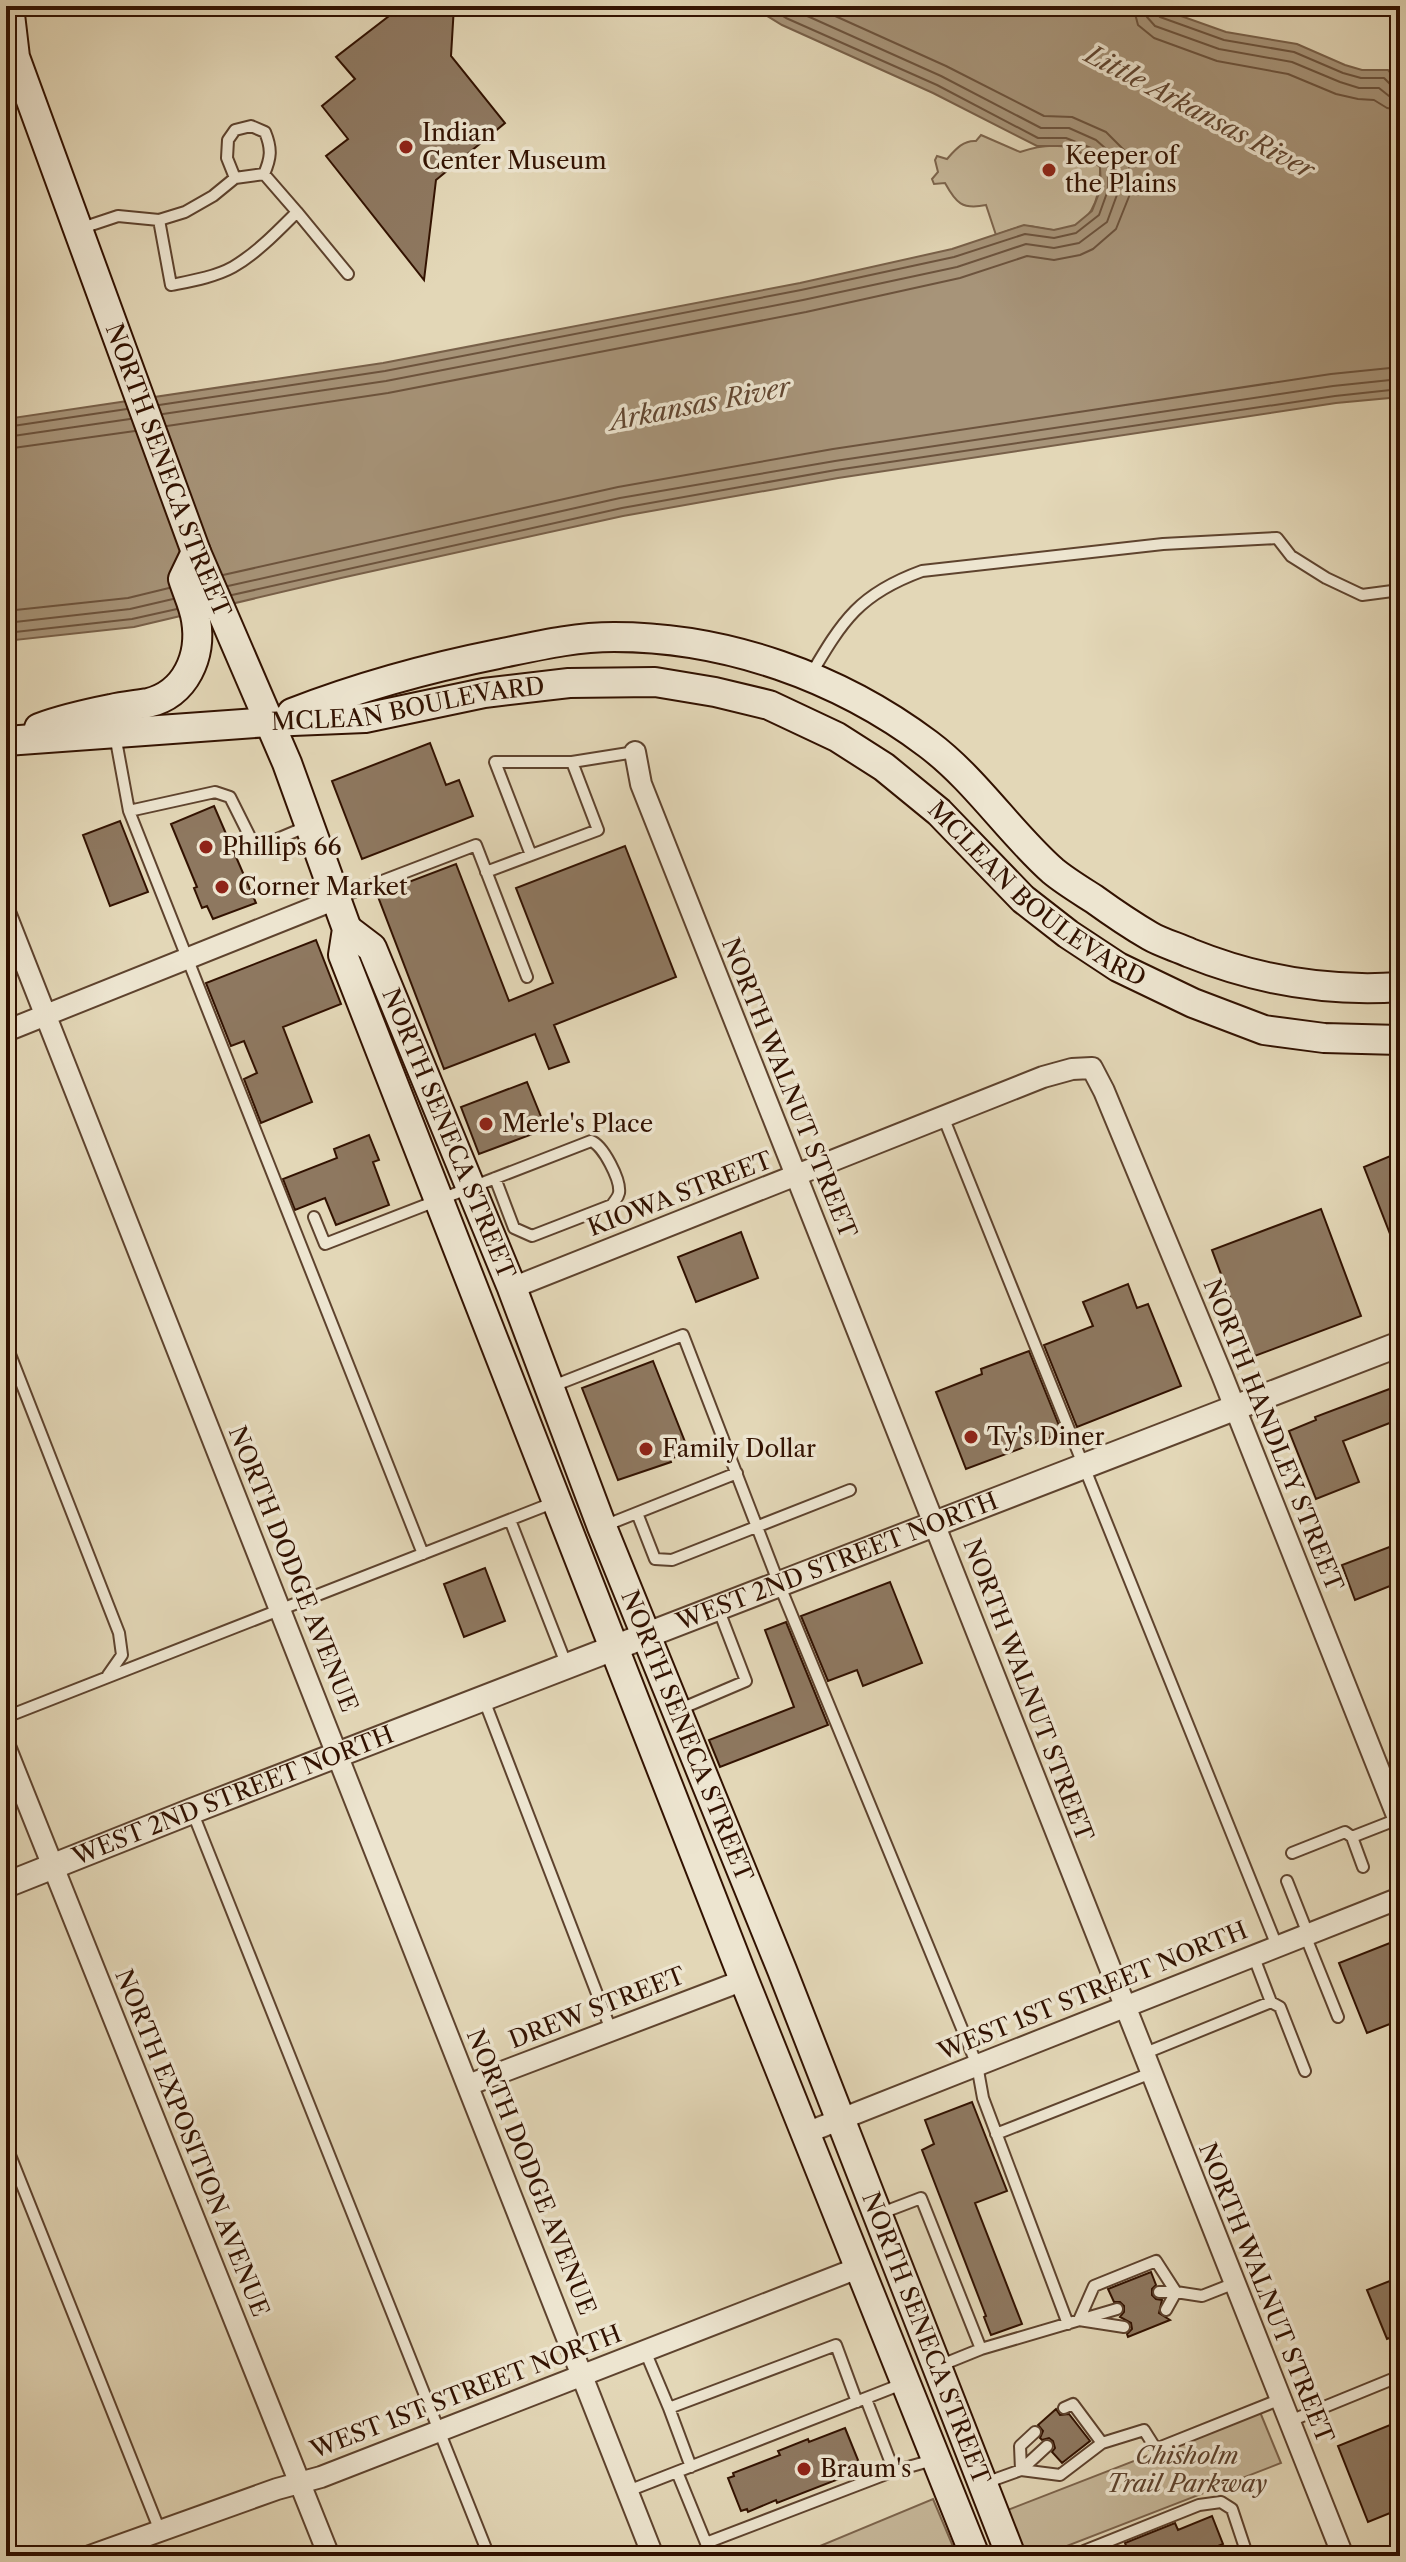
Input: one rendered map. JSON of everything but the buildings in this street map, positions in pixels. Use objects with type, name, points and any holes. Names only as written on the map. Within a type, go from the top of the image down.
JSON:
[{"type":"main road","name":"NORTH SENECA STREET","points":[[9,6],[15,57],[120,347],[196,552],[269,722],[347,929],[343,955],[744,1980],[975,2556]]},
{"type":"main road","points":[[8,741],[62,719],[150,702],[167,695],[183,683],[193,664],[196,618],[183,579],[196,552]]},
{"type":"main road","name":"MCLEAN BOULEVARD","points":[[269,722],[351,690],[459,662],[565,640],[614,637],[677,641],[750,655],[810,676],[849,694],[931,746],[1054,871],[1152,937],[1225,967],[1304,985],[1400,987]]},
{"type":"main road","name":"MCLEAN BOULEVARD","points":[[269,722],[365,718],[484,693],[569,683],[655,682],[769,705],[837,737],[884,767],[939,812],[1023,899],[1118,967],[1193,1003],[1264,1030],[1324,1038],[1400,1040]]},
{"type":"main road","points":[[8,741],[269,722]]},
{"type":"main road","name":"NORTH SENECA STREET","points":[[347,929],[372,948],[483,1183],[512,1288],[602,1527],[841,2119],[1011,2556]]},
{"type":"street","name":"NORTH WALNUT STREET","points":[[635,752],[641,784],[1343,2556]]},
{"type":"street","points":[[6,1031],[336,899]]},
{"type":"street","name":"NORTH DODGE AVENUE","points":[[6,915],[653,2556]]},
{"type":"street","name":"KIOWA STREET","points":[[512,1288],[944,1119],[1043,1077],[1072,1069],[1092,1068]]},
{"type":"street","name":"NORTH HANDLEY STREET","points":[[1092,1068],[1235,1408],[1399,1821]]},
{"type":"street","name":"WEST 2ND STREET NORTH","points":[[6,1885],[1400,1344]]},
{"type":"street","name":"NORTH EXPOSITION AVENUE","points":[[6,1749],[329,2556]]},
{"type":"street","name":"WEST 1ST STREET NORTH","points":[[806,2133],[1400,1898]]},
{"type":"street","name":"DREW STREET","points":[[468,2085],[744,1980]]},
{"type":"street","name":"WEST 1ST STREET NORTH","points":[[90,2556],[321,2477],[858,2268]]},
{"type":"lane","points":[[235,178],[227,158],[228,140],[235,130],[251,126],[265,132],[270,143],[271,158],[264,174]]},
{"type":"lane","points":[[77,229],[118,216],[159,220],[194,207],[235,178],[264,174]]},
{"type":"lane","points":[[264,174],[348,274]]},
{"type":"lane","points":[[159,220],[171,285],[232,268],[264,245],[297,212]]},
{"type":"lane","points":[[810,676],[833,636],[858,606],[890,583],[922,571],[1163,544],[1277,538],[1291,556],[1326,578],[1362,595],[1400,590]]},
{"type":"lane","points":[[115,733],[129,811],[423,1554]]},
{"type":"lane","points":[[531,855],[495,762],[572,762],[635,752]]},
{"type":"lane","points":[[486,872],[598,830],[572,762]]},
{"type":"lane","points":[[129,811],[215,792],[230,797],[253,843],[263,845],[309,826]]},
{"type":"lane","points":[[336,899],[476,845],[527,977]]},
{"type":"lane","points":[[944,1119],[1277,1946]]},
{"type":"lane","points":[[314,1217],[325,1244],[591,1141],[599,1143],[604,1150],[619,1187],[619,1196],[612,1205],[532,1236],[514,1228],[483,1183]]},
{"type":"lane","points":[[550,1387],[683,1335],[779,1584],[977,2065],[983,2098],[1068,2324]]},
{"type":"lane","points":[[6,1344],[119,1633],[122,1655],[107,1677]]},
{"type":"lane","points":[[602,1527],[737,1473]]},
{"type":"lane","points":[[637,1513],[655,1559],[672,1560],[850,1490]]},
{"type":"lane","points":[[6,1717],[557,1502]]},
{"type":"lane","points":[[510,1520],[567,1666]]},
{"type":"lane","points":[[676,1711],[746,1681],[718,1608]]},
{"type":"lane","points":[[483,1699],[611,2030]]},
{"type":"lane","points":[[192,1811],[489,2556]]},
{"type":"lane","points":[[1352,1837],[1399,1821]]},
{"type":"lane","points":[[1292,1853],[1345,1832],[1352,1837],[1363,1867]]},
{"type":"lane","points":[[1287,1881],[1338,2017]]},
{"type":"lane","points":[[1253,1955],[1271,2002],[1280,2007],[1305,2071]]},
{"type":"lane","points":[[996,2134],[1271,2002]]},
{"type":"lane","points":[[6,2145],[160,2531]]},
{"type":"lane","points":[[878,2214],[921,2198],[981,2349]]},
{"type":"lane","points":[[1079,2320],[1094,2286],[1156,2261],[1176,2292]]},
{"type":"lane","points":[[1159,2292],[1202,2296],[1235,2283]]},
{"type":"lane","points":[[1166,2310],[1176,2292]]},
{"type":"lane","points":[[937,2366],[981,2349],[1117,2309]]},
{"type":"lane","points":[[1079,2320],[1124,2327]]},
{"type":"lane","points":[[669,2408],[836,2345],[894,2471]]},
{"type":"lane","points":[[645,2351],[691,2467]]},
{"type":"lane","points":[[1290,2421],[1400,2376]]},
{"type":"lane","points":[[628,2491],[905,2384]]},
{"type":"lane","points":[[1021,2470],[1060,2475],[1102,2443],[1144,2430],[1156,2449],[1281,2399]]},
{"type":"lane","points":[[1064,2408],[1073,2404],[1079,2419],[1102,2443]]},
{"type":"lane","points":[[1021,2470],[1020,2446],[1035,2432]]},
{"type":"lane","points":[[983,2484],[1021,2470],[1047,2446]]},
{"type":"lane","points":[[677,2472],[706,2543],[894,2471],[936,2459]]},
{"type":"lane","points":[[1081,2556],[1084,2551],[1199,2505],[1221,2502],[1232,2509],[1246,2551],[1244,2556]]},
{"type":"green space","points":[[981,135],[1020,152],[1042,146],[1062,146],[1081,153],[1100,167],[1096,201],[1085,219],[1066,229],[1023,226],[996,235],[986,205],[965,206],[953,196],[945,183],[934,184],[932,179],[938,172],[937,156],[947,159],[960,146],[976,141]]},
{"type":"green space","name":"Chisholm Trail Parkway","points":[[1260,2412],[1281,2463],[1041,2556],[1025,2556],[1005,2511]]},
{"type":"green space","points":[[933,2499],[957,2556],[796,2556]]},
{"type":"water","points":[[751,6],[1153,6],[1226,32],[1297,44],[1362,70],[1388,70],[1400,84],[1400,397],[1336,403],[838,478],[623,516],[134,627],[6,641],[6,419],[383,363],[800,283],[952,249],[1024,225],[1054,230],[1075,225],[1092,211],[1101,188],[1100,167],[1087,155],[1064,146],[1037,146],[933,93],[782,25]]},
{"type":"place","name":"Indian Center Museum","points":[[406,147]]},
{"type":"place","name":"Keeper of the Plains","points":[[1049,170]]},
{"type":"place","name":"Phillips 66","points":[[206,847]]},
{"type":"place","name":"Corner Market","points":[[222,887]]},
{"type":"place","name":"Merle's Place","points":[[486,1124]]},
{"type":"place","name":"Ty's Diner","points":[[971,1437]]},
{"type":"place","name":"Family Dollar","points":[[646,1449]]},
{"type":"place","name":"Braum's","points":[[804,2469]]},
{"type":"water label","name":"Little Arkansas River","points":[[1200,112]]},
{"type":"water label","name":"Arkansas River","points":[[700,404]]}]
